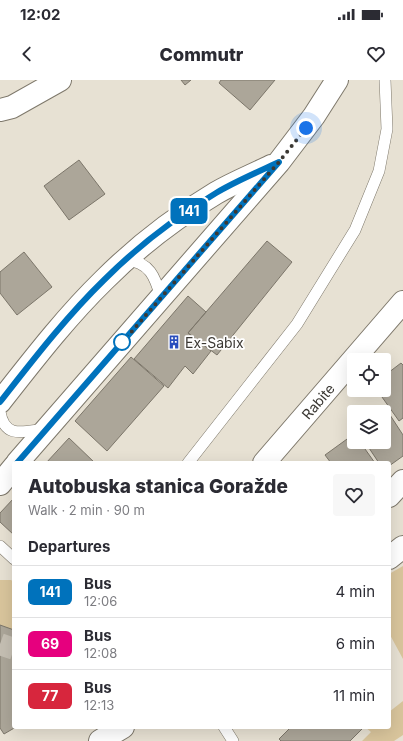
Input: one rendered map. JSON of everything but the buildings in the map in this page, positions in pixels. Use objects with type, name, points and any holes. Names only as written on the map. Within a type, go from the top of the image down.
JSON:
[{"type":"street","points":[[0,110],[12,107],[60,80]]},
{"type":"street","points":[[19,461],[279,162],[314,116],[337,80]]},
{"type":"street","points":[[0,402],[45,344],[103,280],[126,260],[167,226],[217,192],[279,162]]},
{"type":"street","name":"Rabite","points":[[266,461],[403,302]]},
{"type":"street","points":[[0,484],[12,469]]},
{"type":"street","points":[[391,494],[403,481]]},
{"type":"street","points":[[391,556],[403,547]]},
{"type":"street","points":[[100,741],[120,729]]},
{"type":"lane","points":[[190,461],[297,324],[355,230],[379,171],[387,129],[385,80]]},
{"type":"lane","points":[[126,260],[138,262],[149,270],[155,279],[160,297]]},
{"type":"lane","points":[[0,412],[3,423],[8,430],[17,432],[48,428]]},
{"type":"lane","points":[[0,546],[12,557]]},
{"type":"lane","points":[[225,729],[233,741]]},
{"type":"shaded area","points":[[403,566],[403,659],[391,637],[391,573]]},
{"type":"shaded area","points":[[0,580],[11,580],[12,635],[0,631]]},
{"type":"shaded area","points":[[403,701],[403,735],[394,741],[362,741],[371,732],[367,729],[391,729],[391,710]]},
{"type":"tunnel","points":[[0,644],[12,648]]},
{"type":"bus line","name":"141","points":[[0,402],[45,344],[103,280],[126,260],[167,226],[217,192],[279,162],[19,461]]},
{"type":"place","name":"Ex-Sabix","points":[[174,342]]},
{"type":"route","points":[[122,342],[120,345],[160,297],[279,162],[306,128]]}]
